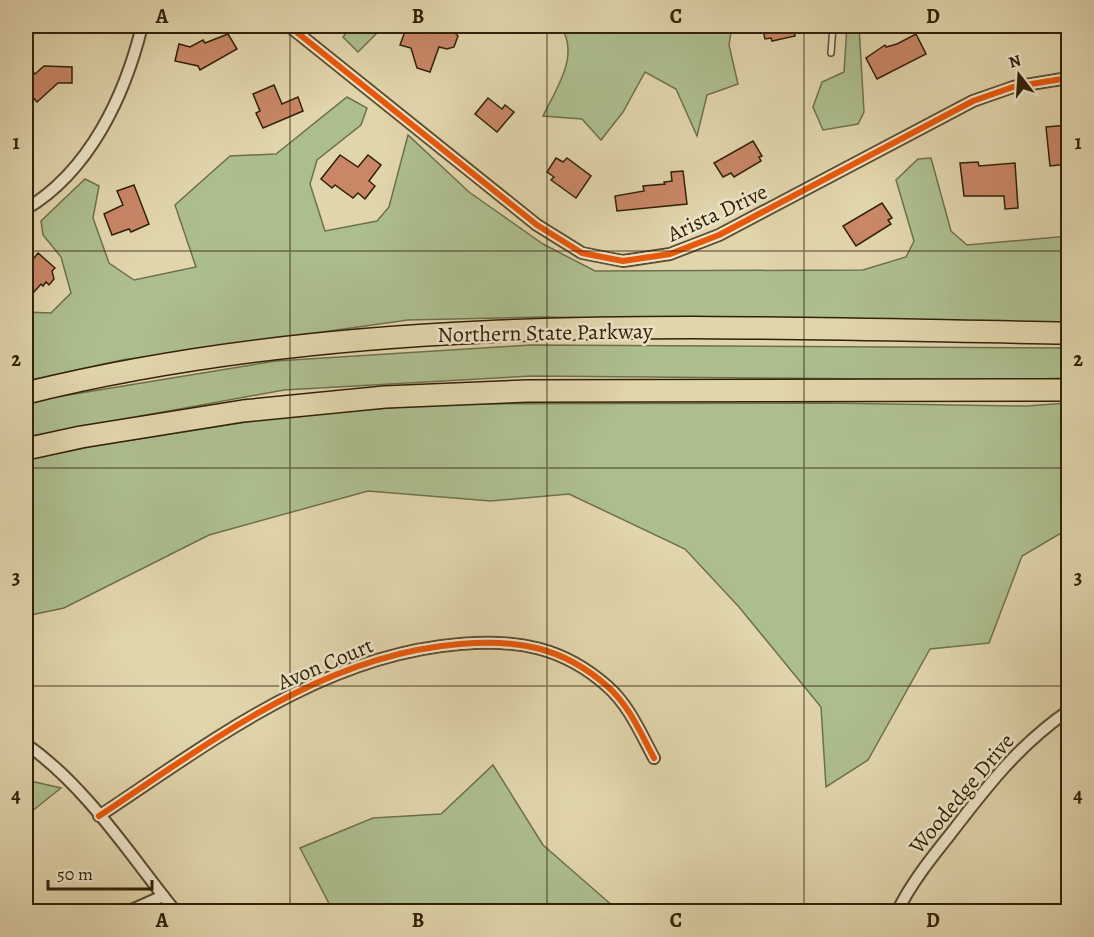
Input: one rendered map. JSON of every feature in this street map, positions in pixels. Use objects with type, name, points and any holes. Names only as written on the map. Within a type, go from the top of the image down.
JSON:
[{"type":"highway","name":"Northern State Parkway","points":[[26,393],[175,364],[333,343],[516,329],[1068,333]]},
{"type":"highway","points":[[26,449],[81,437],[243,411],[386,397],[527,391],[1068,390]]},
{"type":"street","points":[[26,210],[64,179],[91,144],[117,103],[133,62],[142,26]]},
{"type":"street","name":"Arista Drive","points":[[289,26],[537,225],[582,253],[623,261],[670,254],[719,235],[973,101],[1013,87],[1068,78]]},
{"type":"street","name":"Avon Court","points":[[99,816],[218,736],[283,699],[380,658],[437,646],[486,642],[533,646],[573,660],[609,687],[629,712],[654,758]]},
{"type":"street","name":"Woodedge Drive","points":[[897,912],[932,858],[1006,763],[1043,729],[1068,711]]},
{"type":"street","points":[[26,744],[53,763],[176,912]]},
{"type":"street","points":[[127,912],[163,896]]},
{"type":"lane","points":[[831,53],[833,26]]},
{"type":"green space","points":[[352,26],[384,26],[358,52],[343,37]]},
{"type":"green space","points":[[560,26],[732,26],[729,45],[738,84],[707,95],[697,136],[676,89],[645,72],[623,112],[601,140],[582,119],[543,116],[560,83],[567,60],[566,37]]},
{"type":"green space","points":[[847,26],[859,26],[864,112],[858,124],[823,130],[813,107],[822,82],[844,72]]},
{"type":"green space","points":[[347,97],[367,108],[361,125],[317,160],[310,184],[325,231],[377,221],[389,207],[408,135],[469,192],[543,244],[595,271],[863,270],[906,257],[914,241],[896,180],[918,159],[931,158],[951,231],[967,245],[1068,236],[1068,325],[542,317],[408,320],[122,360],[26,381],[26,312],[51,313],[71,293],[61,257],[43,235],[41,221],[85,179],[99,186],[93,218],[109,263],[134,280],[196,267],[175,205],[230,156],[276,154]]},
{"type":"green space","points":[[531,345],[1068,348],[1068,378],[996,380],[532,376],[284,390],[26,437],[26,402],[276,361]]},
{"type":"green space","points":[[824,403],[1026,406],[1068,403],[1068,529],[1022,556],[989,643],[930,649],[868,760],[826,787],[821,707],[739,607],[685,549],[569,494],[491,501],[368,491],[209,535],[64,608],[26,616],[26,460],[94,446],[284,416],[441,404]]},
{"type":"green space","points":[[493,765],[543,845],[614,907],[671,905],[682,911],[333,911],[300,848],[373,818],[441,814]]},
{"type":"green space","points":[[26,780],[61,788],[26,816]]},
{"type":"building","points":[[407,26],[423,31],[426,26],[441,31],[449,27],[458,36],[454,47],[447,49],[439,47],[430,72],[417,68],[411,48],[400,45]]},
{"type":"building","points":[[762,26],[793,26],[795,36],[772,41],[771,38],[765,39]]},
{"type":"building","points":[[228,34],[237,49],[200,70],[198,66],[175,61],[179,44],[190,47],[203,40],[205,43]]},
{"type":"building","points":[[916,34],[926,54],[877,79],[866,58],[885,45],[886,47],[897,44]]},
{"type":"building","points":[[26,64],[35,74],[44,66],[72,67],[72,83],[58,83],[37,102],[26,90]]},
{"type":"building","points":[[274,85],[282,104],[298,97],[303,111],[263,128],[256,113],[260,111],[253,94]]},
{"type":"building","points":[[488,98],[502,109],[505,105],[514,112],[497,132],[475,114]]},
{"type":"building","points":[[1068,125],[1068,164],[1050,166],[1046,127]]},
{"type":"building","points":[[753,141],[762,156],[759,157],[761,161],[734,177],[731,173],[723,177],[714,163]]},
{"type":"building","points":[[340,155],[358,167],[368,155],[381,165],[369,181],[375,186],[365,199],[358,193],[353,198],[335,185],[332,188],[321,179]]},
{"type":"building","points":[[556,158],[563,162],[567,158],[591,176],[576,198],[551,180],[554,177],[547,172]]},
{"type":"building","points":[[978,162],[979,166],[1015,163],[1018,208],[1005,209],[1004,196],[964,196],[960,163]]},
{"type":"building","points":[[683,171],[687,204],[617,211],[615,196],[644,191],[643,186],[665,184],[664,182],[672,181],[671,172]]},
{"type":"building","points":[[134,185],[149,224],[131,232],[129,229],[112,235],[104,214],[123,205],[117,191]]},
{"type":"building","points":[[882,203],[892,218],[888,220],[891,224],[856,246],[843,226]]},
{"type":"building","points":[[38,253],[55,268],[52,271],[54,279],[49,285],[46,282],[43,286],[41,284],[26,301],[26,268]]},
{"type":"cycle path","points":[[289,26],[537,225],[582,253],[623,261],[670,254],[719,235],[973,101],[1013,87],[1068,78]]},
{"type":"cycle path","points":[[99,816],[226,732],[270,706],[315,684],[361,665],[409,652],[460,644],[520,645],[538,648],[573,662],[607,686],[622,702],[654,758]]}]
